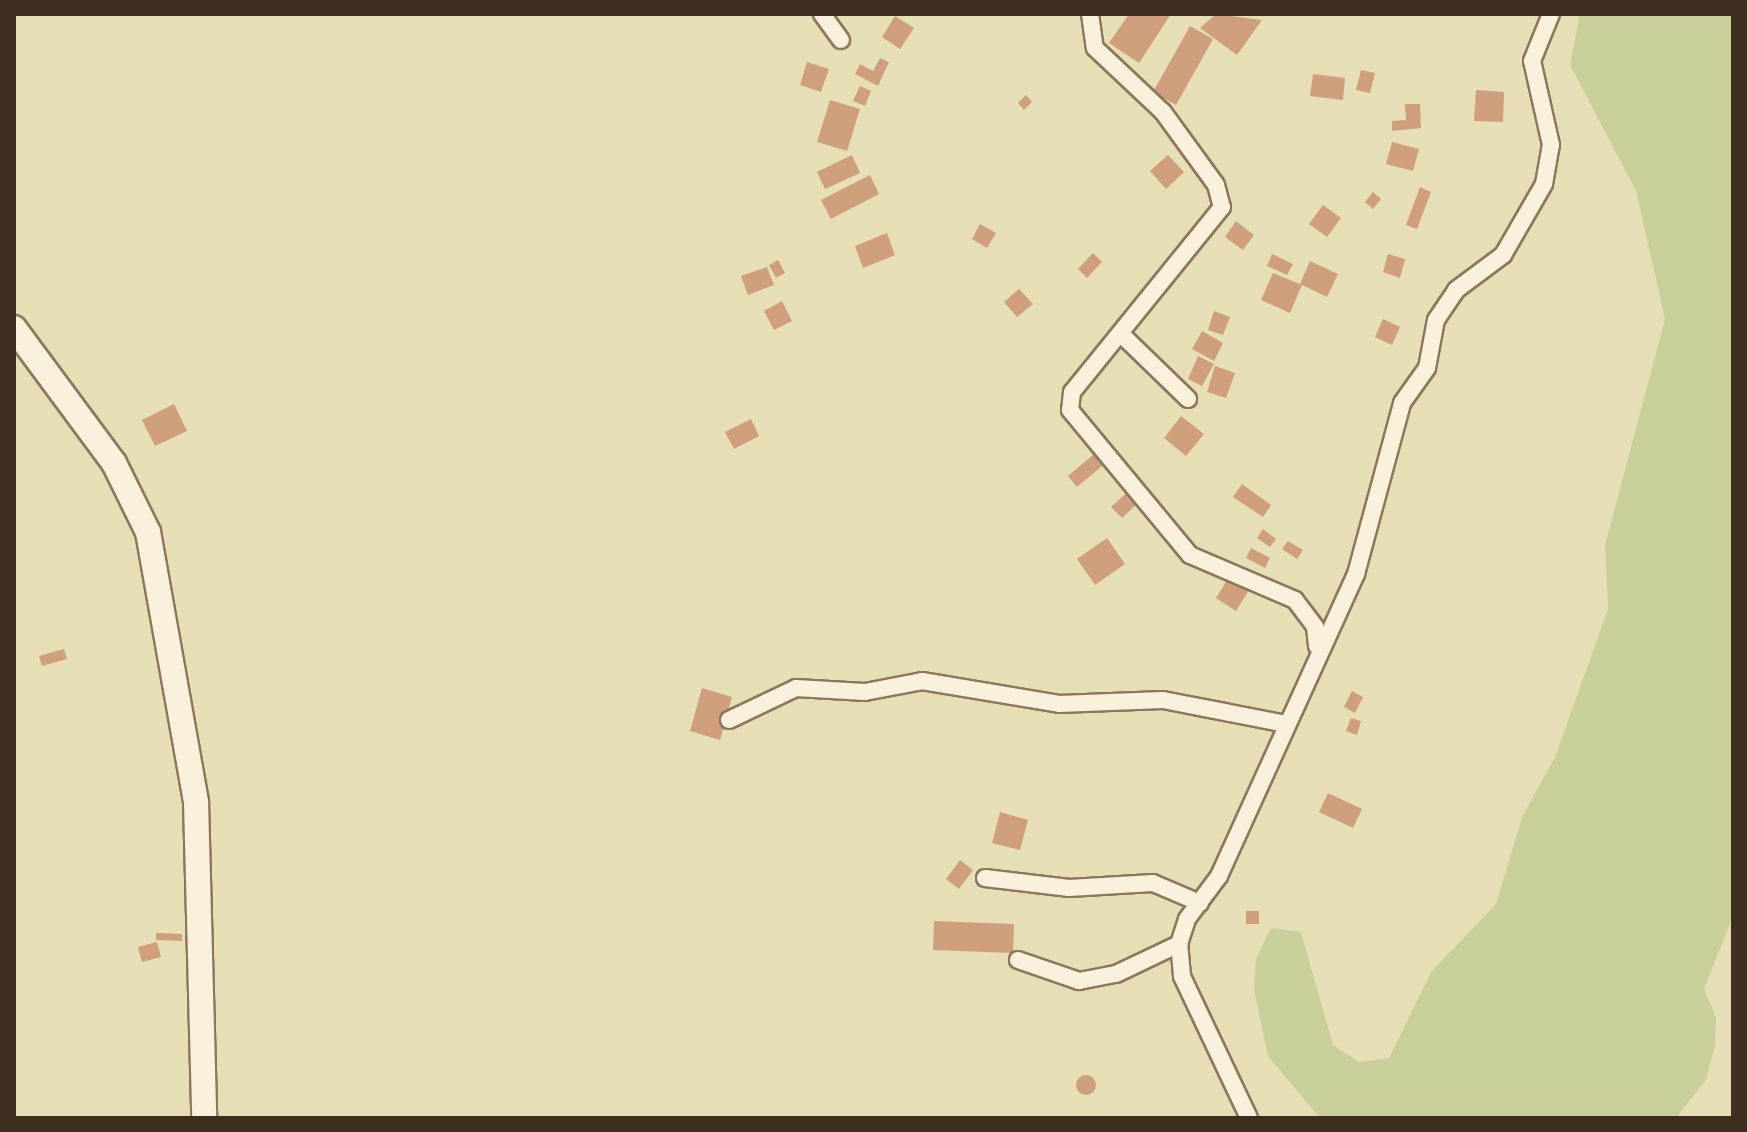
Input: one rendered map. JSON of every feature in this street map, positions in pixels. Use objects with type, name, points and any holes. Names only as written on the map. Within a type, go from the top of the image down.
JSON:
[{"type":"street","points":[[822,14],[841,40]]},
{"type":"street","points":[[1090,14],[1095,48],[1163,112],[1222,201],[1211,226],[1072,392],[1070,410],[1190,555],[1295,600],[1315,627],[1317,648]]},
{"type":"street","points":[[1249,1118],[1182,976],[1179,944],[1287,724],[1317,648],[1356,574],[1402,403],[1427,368],[1436,320],[1456,290],[1503,255],[1544,184],[1551,145],[1532,61],[1551,14]]},
{"type":"street","points":[[14,328],[114,463],[148,532],[196,802],[204,1118]]},
{"type":"street","points":[[1122,335],[1188,399]]},
{"type":"street","points":[[729,720],[796,688],[865,692],[922,681],[1059,704],[1163,700],[1287,724]]},
{"type":"street","points":[[985,878],[1069,888],[1153,883],[1200,903]]},
{"type":"street","points":[[1018,960],[1079,981],[1126,970],[1179,944]]},
{"type":"shaded area","points":[[14,14],[1580,14],[1570,65],[1636,191],[1665,319],[1605,545],[1608,609],[1555,758],[1522,817],[1496,905],[1431,972],[1389,1058],[1359,1062],[1333,1045],[1320,1018],[1311,960],[1254,990],[1268,1055],[1320,1118],[14,1118]]},
{"type":"shaded area","points":[[1733,916],[1733,1118],[1676,1118],[1706,1080],[1715,1046],[1716,1017],[1704,989]]},
{"type":"green space","points":[[1580,14],[1733,14],[1733,916],[1704,989],[1716,1017],[1715,1046],[1706,1080],[1676,1118],[1320,1118],[1268,1056],[1254,990],[1256,959],[1271,928],[1301,932],[1333,1045],[1359,1062],[1389,1058],[1431,972],[1496,904],[1522,817],[1555,757],[1608,609],[1605,545],[1665,319],[1636,191],[1570,65]]},
{"type":"building","points":[[1129,14],[1171,14],[1139,63],[1109,43]]},
{"type":"building","points":[[1216,14],[1262,20],[1237,55],[1200,28]]},
{"type":"building","points":[[895,16],[914,28],[900,49],[882,37]]},
{"type":"building","points":[[1190,26],[1213,39],[1176,105],[1153,92]]},
{"type":"building","points":[[880,58],[889,62],[878,86],[855,74],[860,64],[873,71]]},
{"type":"building","points":[[807,62],[829,69],[821,92],[800,85]]},
{"type":"building","points":[[1361,70],[1375,73],[1370,93],[1356,90]]},
{"type":"building","points":[[1313,74],[1345,78],[1343,100],[1310,96]]},
{"type":"building","points":[[860,86],[871,91],[865,106],[853,101]]},
{"type":"building","points":[[1476,90],[1504,92],[1503,122],[1474,121]]},
{"type":"building","points":[[1026,95],[1032,102],[1024,110],[1018,103]]},
{"type":"building","points":[[830,100],[860,109],[847,151],[817,142]]},
{"type":"building","points":[[1405,104],[1420,104],[1421,128],[1392,131],[1392,121],[1406,120]]},
{"type":"building","points":[[1392,142],[1419,149],[1413,171],[1386,164]]},
{"type":"building","points":[[852,155],[860,173],[825,189],[817,172]]},
{"type":"building","points":[[1168,155],[1184,172],[1166,189],[1150,171]]},
{"type":"building","points":[[870,175],[879,194],[831,219],[821,200]]},
{"type":"building","points":[[1420,187],[1431,192],[1417,229],[1406,225]]},
{"type":"building","points":[[1373,192],[1381,199],[1373,209],[1365,202]]},
{"type":"building","points":[[1323,205],[1341,218],[1327,237],[1309,224]]},
{"type":"building","points":[[1236,221],[1254,235],[1243,250],[1225,237]]},
{"type":"building","points":[[980,224],[996,233],[987,248],[972,239]]},
{"type":"building","points":[[887,233],[895,255],[863,268],[855,246]]},
{"type":"building","points":[[1093,253],[1102,262],[1087,278],[1078,269]]},
{"type":"building","points":[[1272,254],[1293,264],[1287,275],[1267,266]]},
{"type":"building","points":[[1388,254],[1405,259],[1400,278],[1383,272]]},
{"type":"building","points":[[778,260],[785,273],[776,278],[769,265]]},
{"type":"building","points":[[1310,261],[1338,274],[1327,297],[1300,284]]},
{"type":"building","points":[[767,267],[774,285],[748,295],[741,276]]},
{"type":"building","points":[[1273,273],[1302,285],[1290,313],[1261,300]]},
{"type":"building","points":[[1019,289],[1033,304],[1017,317],[1004,302]]},
{"type":"building","points":[[782,301],[792,321],[774,330],[764,311]]},
{"type":"building","points":[[1214,311],[1230,317],[1223,335],[1208,330]]},
{"type":"building","points":[[1383,319],[1400,327],[1392,345],[1375,337]]},
{"type":"building","points":[[1202,331],[1223,343],[1214,361],[1192,349]]},
{"type":"building","points":[[1198,356],[1214,364],[1202,386],[1188,379]]},
{"type":"building","points":[[1215,366],[1235,373],[1226,398],[1207,392]]},
{"type":"building","points":[[174,404],[187,431],[155,446],[142,420]]},
{"type":"building","points":[[1181,416],[1204,434],[1186,456],[1164,438]]},
{"type":"building","points":[[751,419],[759,436],[734,449],[725,432]]},
{"type":"building","points":[[1099,450],[1108,461],[1077,487],[1068,476]]},
{"type":"building","points":[[1242,484],[1271,505],[1263,517],[1233,497]]},
{"type":"building","points":[[1132,488],[1142,499],[1122,518],[1111,507]]},
{"type":"building","points":[[1263,529],[1276,539],[1270,547],[1257,538]]},
{"type":"building","points":[[1107,538],[1125,564],[1095,585],[1077,559]]},
{"type":"building","points":[[1288,541],[1303,550],[1297,559],[1282,549]]},
{"type":"building","points":[[1251,548],[1270,558],[1265,568],[1246,558]]},
{"type":"building","points":[[1229,577],[1249,590],[1236,611],[1216,598]]},
{"type":"building","points":[[64,649],[67,659],[42,666],[39,656]]},
{"type":"building","points":[[702,688],[732,697],[720,740],[690,731]]},
{"type":"building","points":[[1352,691],[1363,697],[1355,713],[1344,707]]},
{"type":"building","points":[[1351,718],[1361,721],[1357,735],[1346,731]]},
{"type":"building","points":[[1328,793],[1362,809],[1353,828],[1319,812]]},
{"type":"building","points":[[1000,812],[1028,820],[1020,850],[992,843]]},
{"type":"building","points":[[960,860],[973,870],[959,889],[946,879]]},
{"type":"building","points":[[1246,911],[1259,911],[1259,924],[1246,924]]},
{"type":"building","points":[[934,921],[1014,924],[1013,953],[933,950]]},
{"type":"building","points":[[156,933],[182,934],[182,941],[156,940]]},
{"type":"building","points":[[157,942],[161,957],[142,962],[138,947]]},
{"type":"building","points":[[1082,1075],[1090,1075],[1096,1085],[1090,1095],[1082,1095],[1076,1089],[1076,1081]]}]
